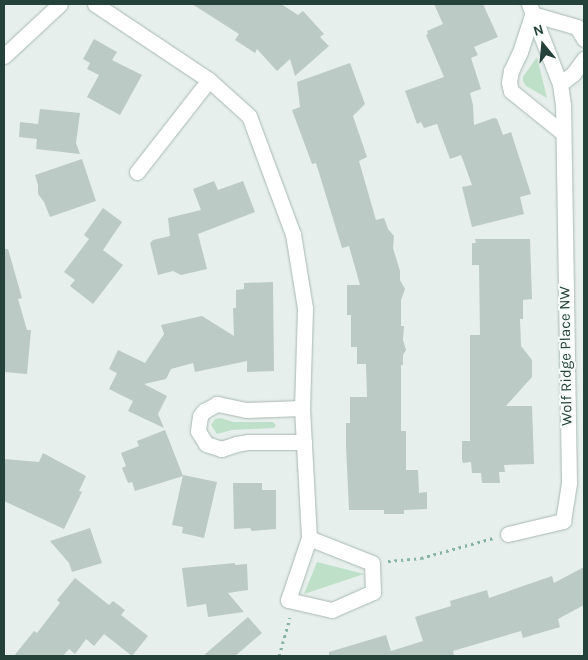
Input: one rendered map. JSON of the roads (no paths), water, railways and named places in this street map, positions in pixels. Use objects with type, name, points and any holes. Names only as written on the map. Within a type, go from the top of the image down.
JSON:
[{"type":"street","points":[[4,56],[60,4]]},
{"type":"street","points":[[95,4],[209,80],[249,116],[293,234],[305,308],[302,408],[310,538],[288,600],[332,610],[373,592],[372,563],[310,538]]},
{"type":"street","points":[[563,133],[511,92],[509,82],[530,9],[577,27],[584,38]]},
{"type":"street","name":"Wolf Ridge Place NW","points":[[508,534],[563,521],[569,483],[563,105],[560,84],[530,9]]},
{"type":"street","points":[[560,84],[574,74],[584,59]]},
{"type":"street","points":[[137,172],[209,80]]},
{"type":"street","points":[[302,408],[246,410],[217,404],[210,406],[200,416],[198,431],[206,444],[221,449],[249,442],[304,442]]}]
